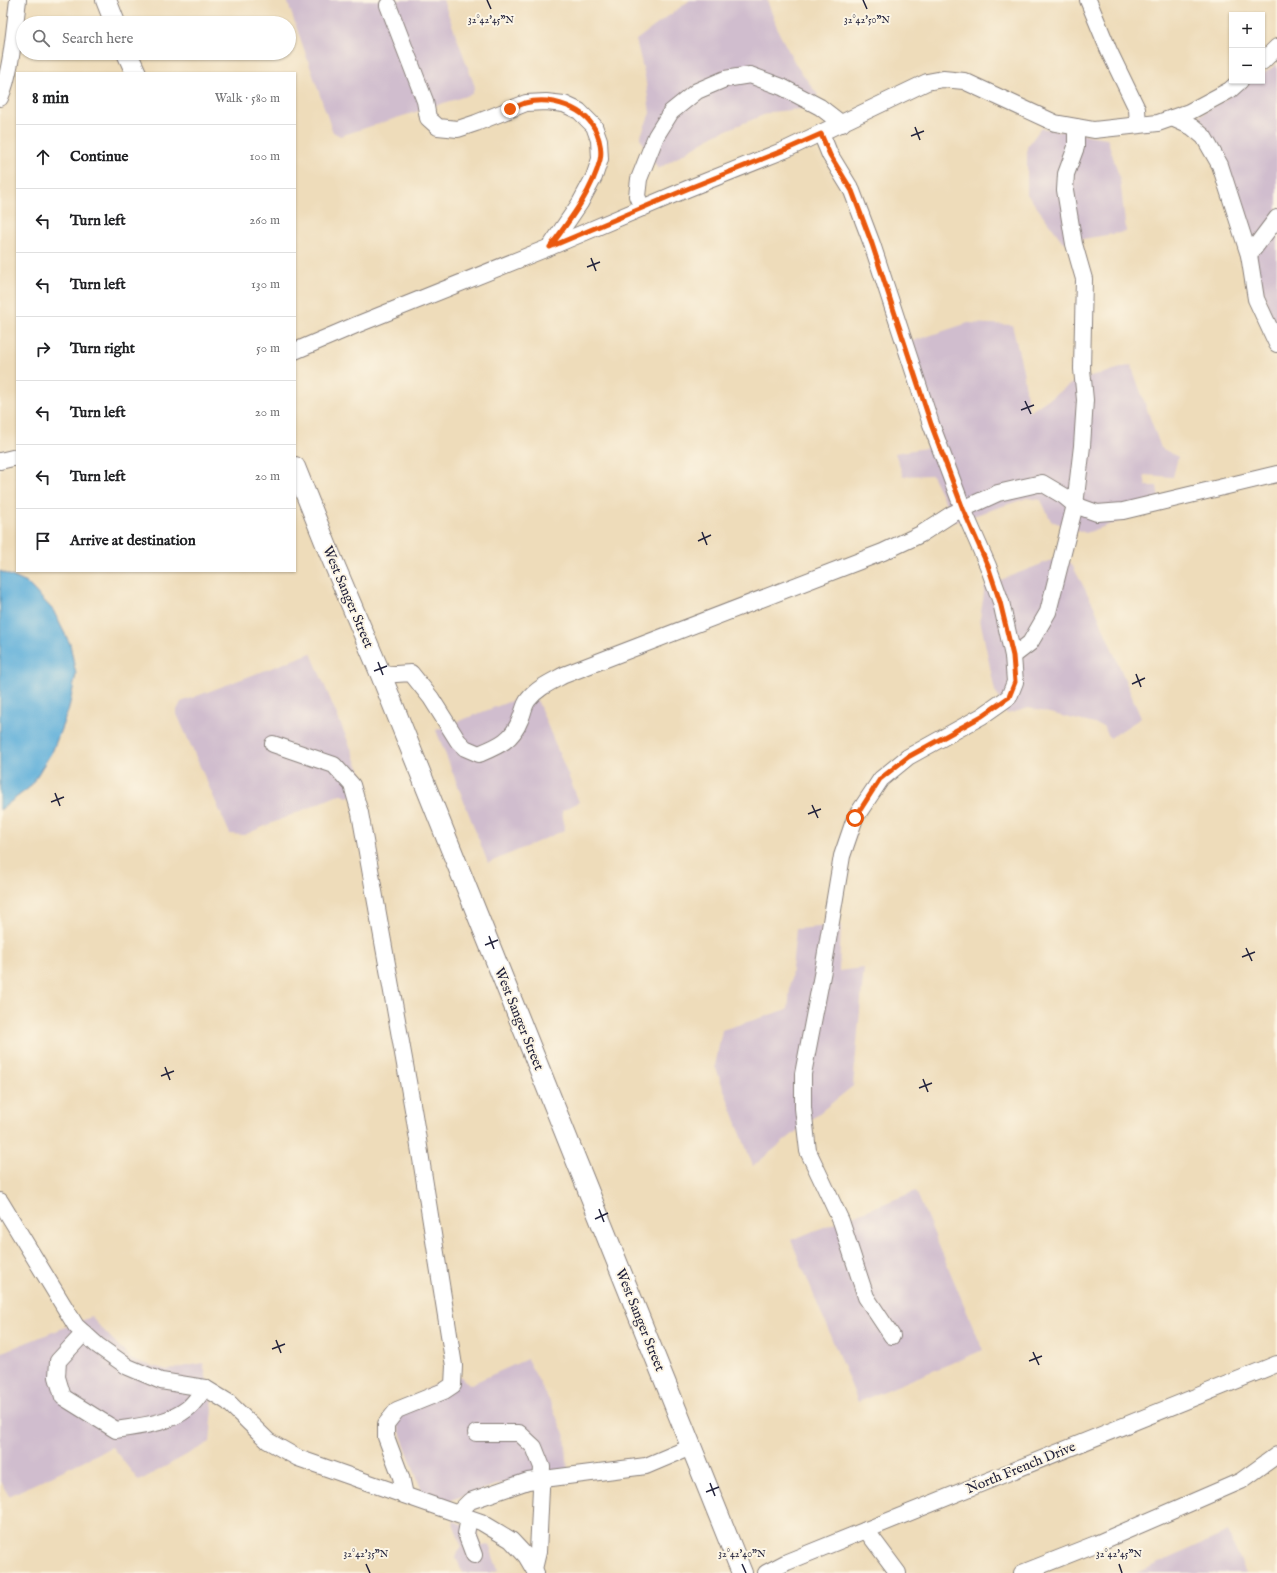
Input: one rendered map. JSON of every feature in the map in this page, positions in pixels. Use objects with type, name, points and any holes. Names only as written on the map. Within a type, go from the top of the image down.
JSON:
[{"type":"main road","points":[[106,0],[112,16]]},
{"type":"main road","points":[[131,60],[136,72]]},
{"type":"main road","name":"West Sanger Street","points":[[296,470],[381,675],[741,1573]]},
{"type":"street","points":[[0,98],[4,88],[18,0]]},
{"type":"street","points":[[1088,0],[1109,51],[1137,109],[1138,125]]},
{"type":"street","points":[[388,5],[425,100],[428,118],[438,127],[458,129],[526,103],[546,102],[564,104],[579,111],[594,126],[600,140],[600,159],[594,177],[580,203],[550,247]]},
{"type":"street","points":[[1265,59],[1277,48]]},
{"type":"street","points":[[642,208],[637,196],[639,179],[656,136],[671,112],[697,91],[725,79],[750,75],[782,87],[820,107],[842,124]]},
{"type":"street","points":[[296,351],[787,149],[927,82],[942,79],[964,81],[1055,122],[1094,130],[1158,123],[1189,112],[1236,84]]},
{"type":"street","points":[[1172,118],[1192,127],[1204,136],[1220,165],[1249,255],[1256,298],[1277,344]]},
{"type":"street","points":[[1013,656],[1030,643],[1048,612],[1075,505],[1082,446],[1085,400],[1082,369],[1084,279],[1074,244],[1065,190],[1066,174],[1076,146],[1076,127]]},
{"type":"street","points":[[821,134],[830,155],[852,191],[872,244],[931,424],[963,509],[996,588],[1013,656],[1015,682],[1009,697],[982,716],[908,757],[880,779],[855,818],[840,864],[823,970],[803,1074],[803,1108],[808,1151],[840,1220],[866,1297],[892,1336]]},
{"type":"street","points":[[1249,255],[1277,218]]},
{"type":"street","points":[[0,461],[16,457]]},
{"type":"street","points":[[381,675],[411,673],[432,698],[458,741],[465,748],[479,754],[496,747],[511,738],[520,722],[527,701],[541,688],[564,675],[883,552],[921,534],[952,514],[998,493],[1042,483],[1064,496],[1075,505],[1097,513],[1124,511],[1277,474]]},
{"type":"street","points":[[273,744],[334,765],[352,785],[360,813],[411,1100],[454,1366],[453,1385],[444,1391],[397,1410],[386,1424],[386,1437],[401,1477],[405,1495]]},
{"type":"street","points":[[0,1201],[76,1326],[128,1367],[161,1381],[205,1388],[228,1402],[268,1441],[298,1458],[481,1522],[511,1540],[526,1556],[535,1571]]},
{"type":"street","points":[[84,1333],[58,1362],[56,1377],[63,1397],[116,1430],[144,1425],[169,1418],[187,1409],[205,1388]]},
{"type":"street","name":"North French Drive","points":[[766,1573],[787,1562],[1277,1364]]},
{"type":"street","points":[[476,1433],[519,1433],[534,1447],[542,1466],[540,1479],[538,1552],[535,1571]]},
{"type":"street","points":[[474,1555],[466,1534],[464,1515],[470,1501],[528,1480],[646,1466],[691,1447]]},
{"type":"street","points":[[1022,1573],[1098,1543],[1241,1481],[1277,1455]]},
{"type":"street","points":[[866,1530],[898,1573]]},
{"type":"shaded area","points":[[287,0],[443,0],[475,87],[472,94],[340,136],[333,132],[331,127],[296,26],[296,16],[293,16]]},
{"type":"shaded area","points":[[690,0],[767,0],[779,33],[796,65],[818,95],[800,109],[771,112],[714,135],[658,169],[640,138],[650,113],[645,76],[636,40]]},
{"type":"shaded area","points":[[1277,64],[1277,321],[1273,323],[1219,149],[1199,116],[1248,84],[1265,84],[1265,73]]},
{"type":"shaded area","points":[[1041,128],[1107,138],[1120,179],[1126,232],[1063,242],[1027,194],[1027,147]]},
{"type":"shaded area","points":[[968,323],[1012,325],[1023,370],[1029,412],[1074,382],[1131,365],[1161,448],[1178,457],[1173,477],[1144,475],[1146,486],[1157,486],[1160,507],[1086,533],[1051,521],[1041,500],[1027,498],[955,522],[932,475],[903,476],[895,453],[932,447],[898,346]]},
{"type":"shaded area","points":[[1052,560],[1071,563],[1094,606],[1141,718],[1110,738],[1103,726],[1029,708],[1007,714],[995,691],[980,619],[985,586]]},
{"type":"shaded area","points":[[311,653],[368,789],[347,797],[341,794],[244,835],[230,834],[176,712],[181,702]]},
{"type":"shaded area","points":[[525,689],[538,702],[579,802],[562,811],[565,830],[488,863],[436,730],[516,699]]},
{"type":"shaded area","points":[[841,925],[839,971],[864,968],[853,1086],[753,1166],[715,1066],[722,1030],[788,1009],[796,929]]},
{"type":"shaded area","points":[[916,1191],[983,1350],[858,1402],[791,1240]]},
{"type":"shaded area","points":[[91,1317],[132,1360],[167,1370],[203,1363],[213,1408],[210,1442],[139,1481],[112,1447],[9,1496],[0,1481],[0,1353]]},
{"type":"shaded area","points":[[527,1359],[549,1400],[565,1436],[568,1469],[524,1476],[447,1501],[423,1494],[391,1408],[435,1385],[460,1376],[469,1385]]},
{"type":"shaded area","points":[[452,1520],[477,1531],[482,1546],[489,1545],[498,1570],[490,1573],[463,1573],[456,1558],[461,1545]]},
{"type":"shaded area","points":[[1228,1532],[1246,1573],[1136,1573]]},
{"type":"water","points":[[0,571],[27,583],[53,610],[70,644],[76,674],[69,708],[53,750],[30,787],[0,810]]},
{"type":"route","points":[[510,109],[526,103],[546,102],[564,104],[579,111],[594,126],[600,140],[600,159],[594,177],[565,227],[550,247],[821,134],[830,155],[852,191],[872,244],[931,424],[963,509],[988,566],[1000,602],[1013,656],[1015,682],[1009,697],[982,716],[908,757],[880,779],[855,818]]}]
